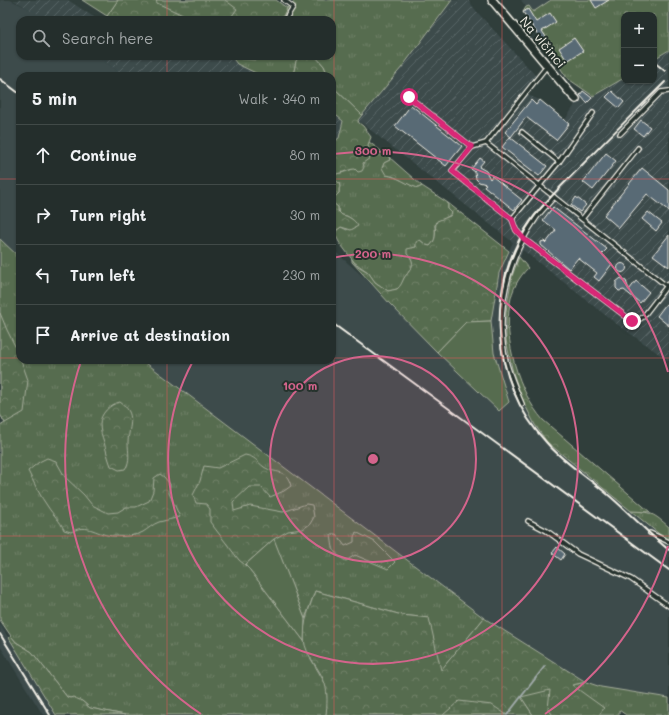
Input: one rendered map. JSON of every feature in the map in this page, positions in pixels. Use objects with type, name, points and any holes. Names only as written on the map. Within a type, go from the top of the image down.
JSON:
[{"type":"street","name":"Na vlčinci","points":[[492,0],[576,99]]},
{"type":"lane","points":[[284,0],[293,7],[287,16]]},
{"type":"lane","points":[[486,143],[668,286],[643,317],[637,321],[632,321],[524,239],[516,230],[512,219],[452,171],[472,147],[486,143],[547,66]]},
{"type":"lane","points":[[620,134],[661,92],[669,91]]},
{"type":"lane","points":[[409,97],[472,147]]},
{"type":"lane","points":[[512,219],[559,162],[594,113]]},
{"type":"lane","points":[[522,132],[559,162]]},
{"type":"lane","points":[[582,219],[638,148]]},
{"type":"lane","points":[[522,404],[511,378],[506,360],[503,315],[505,294],[509,276],[524,239],[535,220],[554,197]]},
{"type":"lane","points":[[528,521],[547,531],[578,554],[631,579],[669,606]]},
{"type":"lane","points":[[650,533],[669,542]]},
{"type":"shaded area","points":[[0,0],[10,0],[44,16],[16,16],[16,60],[103,60],[119,72],[16,72],[16,254],[0,239]]},
{"type":"shaded area","points":[[13,0],[68,0],[92,16],[42,16]]},
{"type":"shaded area","points":[[452,0],[468,0],[478,13],[536,76],[522,93],[540,100],[565,120],[575,105],[573,103],[583,90],[593,96],[621,80],[621,84],[657,84],[657,57],[669,50],[669,361],[614,322],[358,120],[402,67]]},
{"type":"shaded area","points":[[521,0],[551,0],[533,12],[529,6],[526,7]]},
{"type":"shaded area","points":[[103,60],[234,60],[237,64],[254,72],[119,72]]},
{"type":"shaded area","points":[[336,115],[343,121],[339,139],[336,141]]},
{"type":"shaded area","points":[[513,242],[523,250],[512,276],[506,311],[506,340],[513,373],[523,401],[548,442],[669,542],[669,698],[601,687],[586,682],[484,618],[147,364],[336,364],[336,253],[366,279],[484,397],[509,402],[494,353],[491,321],[499,273]]},
{"type":"shaded area","points":[[0,624],[56,715],[43,715],[0,646]]},
{"type":"green space","points":[[82,0],[118,0],[107,16]]},
{"type":"green space","points":[[118,0],[276,0],[287,8],[283,16],[107,16]]},
{"type":"green space","points":[[156,0],[225,0],[237,9],[232,16],[185,16],[157,3]]},
{"type":"green space","points":[[295,0],[452,0],[402,67],[362,115],[336,90],[336,72],[326,72],[324,66],[319,60],[336,60],[336,16],[284,16],[287,8]]},
{"type":"green space","points":[[551,0],[669,0],[669,50],[657,57],[657,12],[621,12],[621,80],[593,96],[567,78],[523,12],[526,7],[529,6],[533,12]]},
{"type":"green space","points":[[234,60],[297,60],[294,72],[254,72],[237,64]]},
{"type":"green space","points":[[319,60],[324,66],[326,72],[294,72],[296,61]]},
{"type":"green space","points":[[336,90],[362,115],[358,120],[359,123],[371,137],[368,145],[369,150],[367,152],[370,158],[363,163],[364,167],[362,171],[358,172],[355,169],[352,169],[336,174],[336,140],[339,138],[343,121],[336,115]]},
{"type":"green space","points":[[369,142],[389,157],[390,160],[384,163],[386,175],[395,177],[418,188],[422,186],[448,203],[448,209],[452,213],[435,225],[435,239],[430,246],[426,245],[420,240],[416,247],[407,254],[412,260],[412,266],[400,287],[388,291],[375,282],[368,272],[354,262],[336,236],[337,230],[341,227],[347,230],[353,220],[342,215],[338,211],[338,207],[336,206],[336,196],[339,193],[339,183],[336,181],[336,173],[349,170],[361,164],[365,156]]},
{"type":"green space","points":[[389,157],[422,186],[418,188],[395,177],[386,175],[382,168],[384,163],[390,160]]},
{"type":"green space","points":[[336,180],[339,183],[340,187],[339,193],[336,196]]},
{"type":"green space","points":[[448,203],[509,251],[499,273],[491,321],[466,322],[437,352],[390,304],[352,262],[352,259],[356,265],[368,272],[375,282],[388,291],[397,289],[412,266],[412,260],[407,254],[407,249],[416,247],[416,242],[420,240],[426,245],[430,246],[433,243],[437,221],[450,216],[452,213],[448,209]]},
{"type":"green space","points":[[336,206],[338,207],[338,211],[342,215],[347,216],[358,226],[351,230],[341,227],[337,230]]},
{"type":"green space","points":[[0,239],[16,254],[16,364],[147,364],[484,618],[446,664],[571,685],[586,682],[601,687],[669,698],[669,715],[626,715],[619,710],[619,715],[599,715],[604,708],[548,709],[553,715],[533,715],[521,697],[508,715],[369,715],[327,710],[326,715],[125,715],[90,708],[82,701],[67,697],[32,652],[16,642],[0,620],[0,426],[5,423],[0,414]],"holes":[[[274,540],[305,619],[315,591],[402,615],[429,618],[325,683],[311,659],[304,641],[245,565]]]},
{"type":"green space","points":[[519,257],[528,268],[518,280],[512,293],[508,317],[509,333],[511,349],[520,381],[534,409],[543,420],[650,512],[631,511],[547,442],[535,425],[523,401],[513,373],[506,340],[506,311],[512,276]]},
{"type":"green space","points":[[0,313],[16,348],[16,364],[22,364],[28,380],[24,412],[5,423],[0,414]]},
{"type":"green space","points":[[491,321],[494,353],[509,402],[499,411],[437,352],[466,322]]},
{"type":"green space","points":[[120,402],[129,411],[131,420],[128,442],[128,463],[125,469],[119,470],[111,466],[100,429],[100,420],[106,410]]},
{"type":"green space","points":[[245,455],[254,458],[264,467],[280,472],[286,476],[291,486],[270,497],[261,487],[249,487],[233,502],[234,511],[250,506],[283,512],[306,504],[312,505],[314,517],[310,524],[303,529],[288,531],[274,539],[245,565],[239,560],[210,522],[210,509],[206,504],[196,503],[193,495],[200,481],[204,466],[218,468]]},
{"type":"green space","points":[[47,458],[56,461],[65,477],[92,505],[108,513],[118,512],[126,507],[136,507],[149,501],[153,491],[154,478],[160,474],[170,484],[169,493],[180,517],[159,522],[143,532],[129,536],[103,534],[83,528],[71,532],[64,530],[61,523],[42,498],[28,471],[39,462]]},
{"type":"green space","points":[[631,511],[652,514],[664,522],[669,527],[669,542]]},
{"type":"green space","points":[[356,532],[375,542],[395,562],[388,569],[355,555],[346,561],[338,556],[334,550],[331,534],[336,534],[345,546],[354,542]]},
{"type":"green space","points":[[274,539],[305,619],[304,641],[245,565]]},
{"type":"green space","points":[[315,591],[402,615],[429,618],[441,670],[484,618],[586,682],[572,685],[604,708],[599,715],[553,715],[548,709],[550,690],[521,697],[533,715],[326,715],[327,696],[325,684],[307,651],[304,639],[306,621]]},
{"type":"green space","points":[[11,636],[16,642],[32,652],[67,697],[73,697],[82,701],[90,708],[125,715],[56,715],[9,638]]},
{"type":"green space","points":[[459,701],[492,705],[507,715],[443,715]]},
{"type":"building","points":[[591,0],[609,0],[596,8]]},
{"type":"building","points":[[528,9],[536,22],[550,13],[556,22],[542,31],[551,44],[546,47],[523,12]]},
{"type":"building","points":[[574,38],[583,51],[567,61],[559,48]]},
{"type":"building","points":[[583,91],[592,98],[587,103],[580,95]]},
{"type":"building","points":[[612,91],[624,102],[619,108],[606,97]]},
{"type":"building","points":[[531,100],[536,105],[540,100],[569,124],[556,140],[526,117],[511,137],[505,132]]},
{"type":"building","points":[[411,105],[462,146],[446,166],[395,126]]},
{"type":"building","points":[[641,120],[650,127],[643,136],[634,129]]},
{"type":"building","points":[[510,137],[547,166],[539,176],[502,147]]},
{"type":"building","points":[[606,153],[616,161],[593,190],[583,182]]},
{"type":"building","points":[[480,158],[484,161],[479,167],[486,171],[490,179],[492,176],[522,200],[514,210],[484,186],[486,184],[479,182],[476,179],[475,172],[471,169]]},
{"type":"building","points":[[642,168],[669,190],[669,211],[647,194],[619,228],[604,215]]},
{"type":"building","points":[[576,197],[586,205],[580,212],[571,205]]},
{"type":"building","points":[[553,207],[607,249],[602,254],[612,264],[599,281],[594,277],[597,273],[578,258],[569,269],[541,245],[541,242],[544,241],[546,243],[556,230],[543,220]]},
{"type":"building","points":[[648,212],[662,223],[656,231],[642,219]]},
{"type":"building","points":[[669,235],[669,267],[653,255]]},
{"type":"building","points":[[622,263],[627,268],[622,273],[617,268]]},
{"type":"building","points":[[621,278],[626,281],[629,290],[636,281],[649,292],[640,303],[624,290],[619,291],[616,288],[616,282]]},
{"type":"building","points":[[666,304],[669,306],[669,326],[657,316]]},
{"type":"building","points":[[557,547],[565,554],[561,560],[552,553]]},
{"type":"waterway","points":[[507,715],[545,666]]},
{"type":"railway","points":[[657,64],[665,71]]},
{"type":"railway","points":[[0,79],[16,91]]},
{"type":"railway","points":[[665,82],[556,191],[532,219],[517,245],[506,273],[501,303],[500,333],[504,362],[513,391],[527,418],[546,442],[560,456],[614,500],[669,550]]},
{"type":"railway","points":[[336,326],[669,570]]},
{"type":"railway","points":[[0,634],[50,715]]},
{"type":"route","points":[[409,97],[472,147],[452,171],[512,219],[516,230],[524,239],[632,321]]}]
